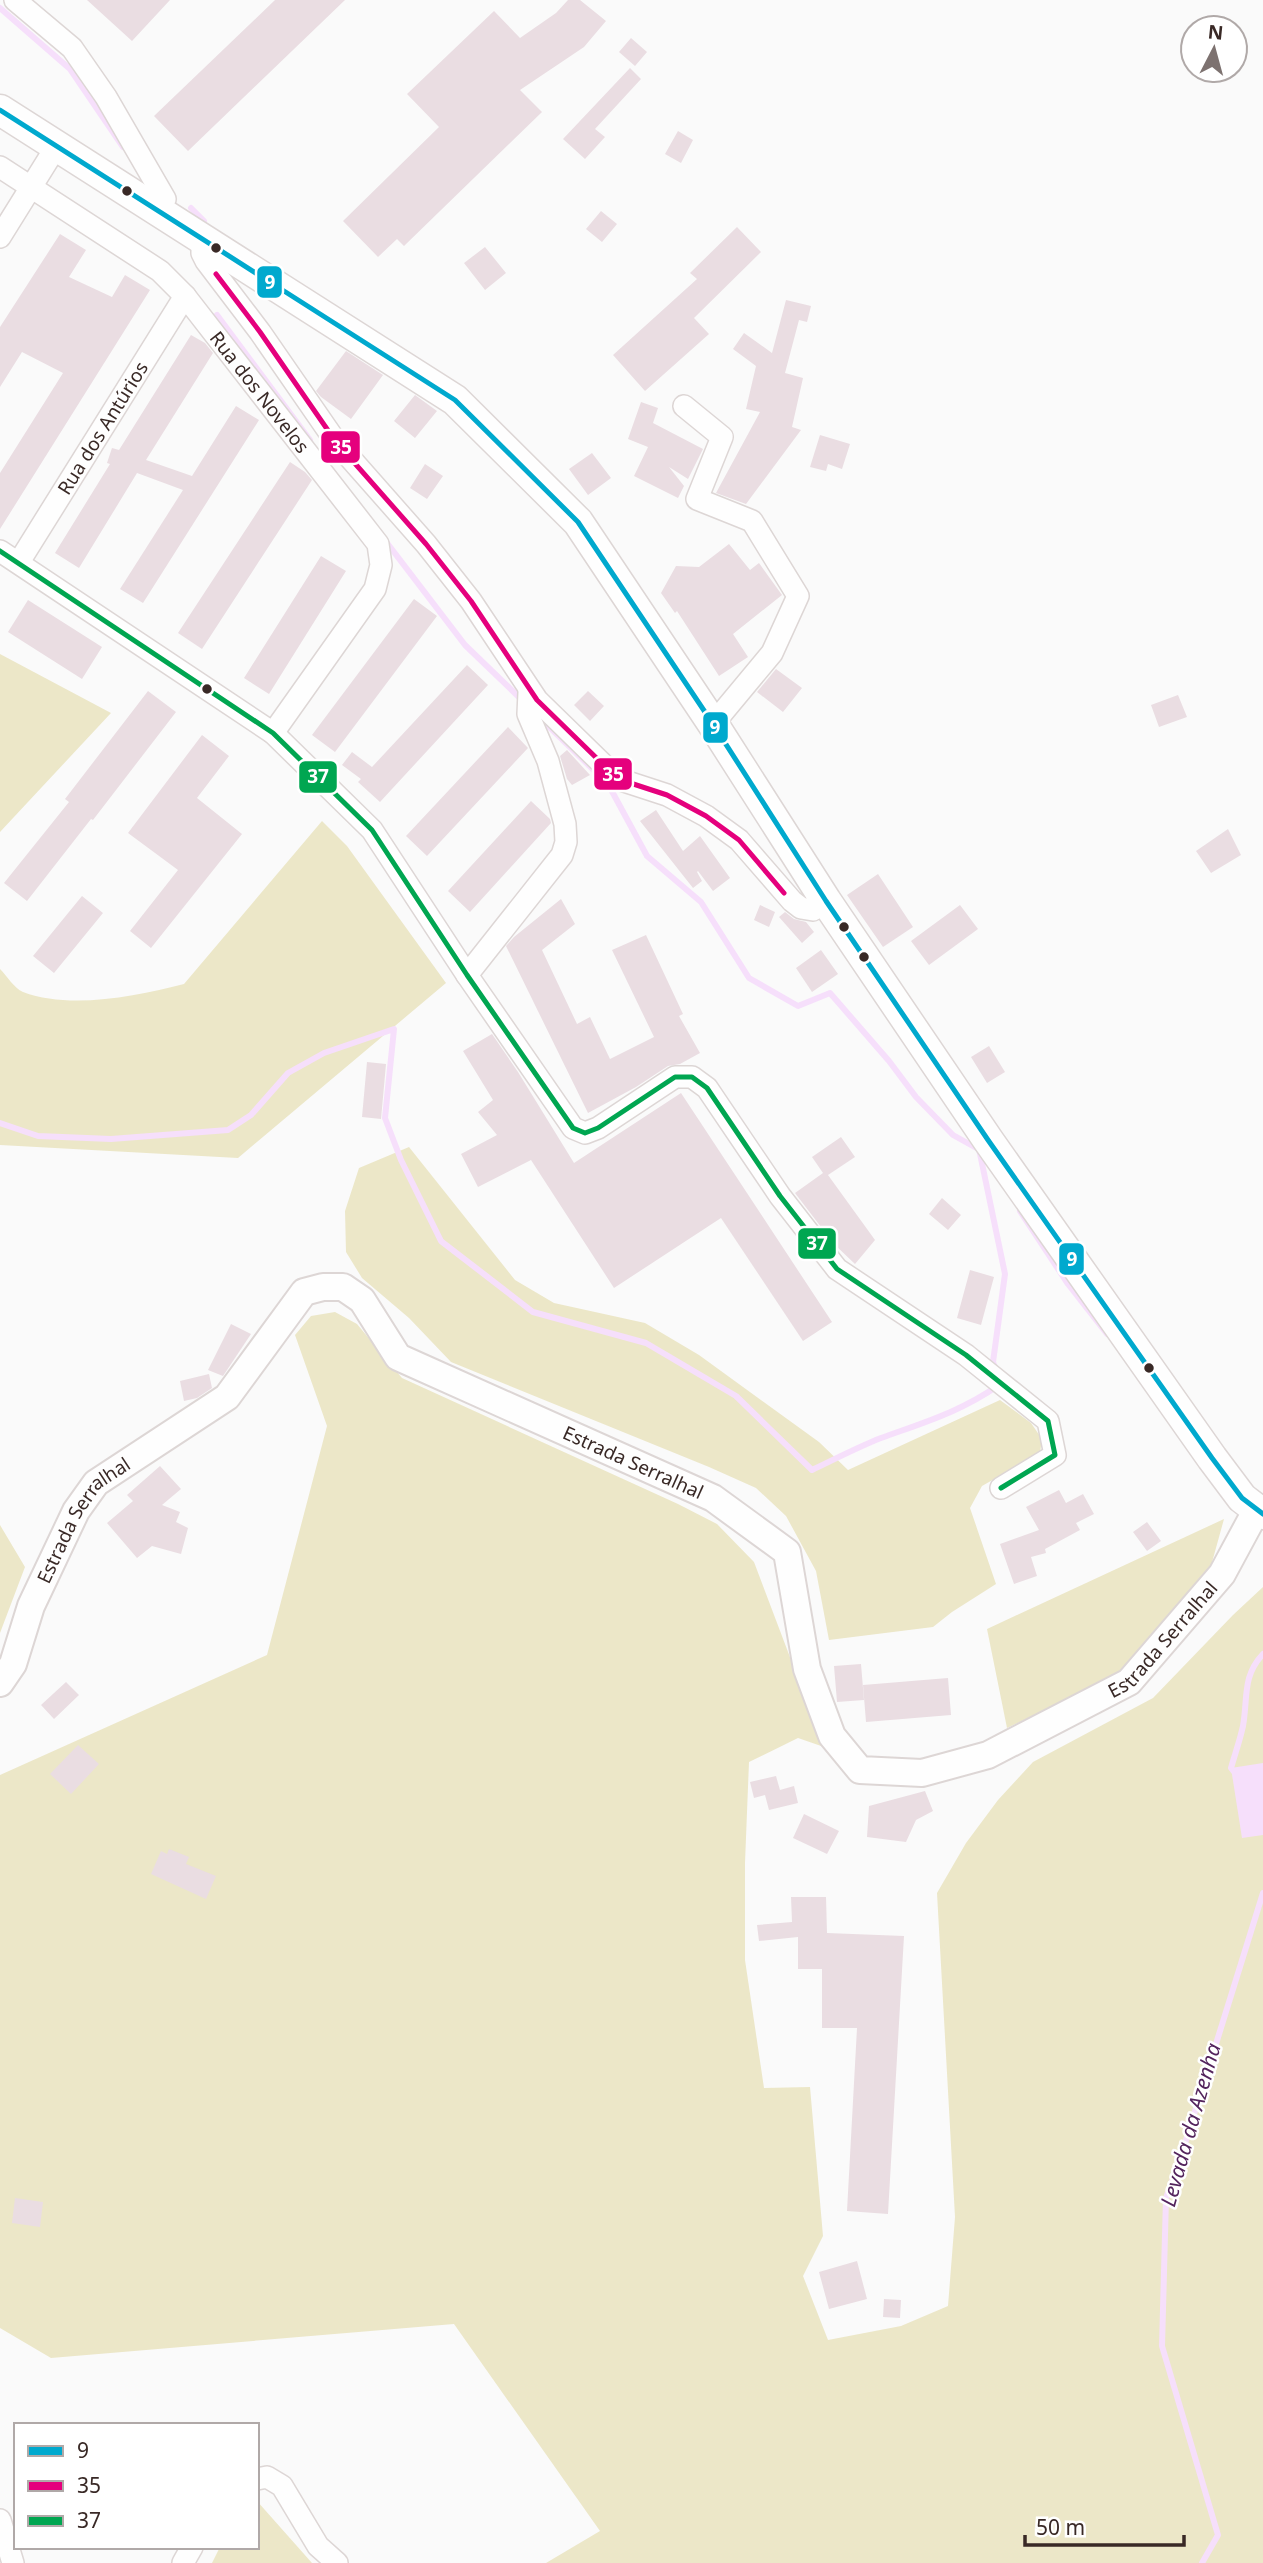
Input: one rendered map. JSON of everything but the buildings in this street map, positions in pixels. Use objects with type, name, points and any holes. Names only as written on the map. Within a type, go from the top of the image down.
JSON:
[{"type":"main road","points":[[0,110],[455,400],[578,522],[713,724],[826,901],[989,1140],[1255,1516]]},
{"type":"street","points":[[15,0],[72,48],[106,97],[165,199],[159,210]]},
{"type":"street","points":[[0,237],[56,147]]},
{"type":"street","name":"Rua dos Novelos","points":[[0,167],[160,271],[185,296],[378,544],[381,565],[375,589],[273,733]]},
{"type":"street","points":[[202,238],[202,253],[206,261],[260,332],[337,442],[426,544],[471,601],[530,692],[618,779],[667,795],[706,816],[739,840],[801,908],[813,910],[826,901]]},
{"type":"street","name":"Rua dos Antúrios","points":[[19,562],[185,296]]},
{"type":"street","points":[[684,406],[722,437],[697,499],[752,521],[798,596],[772,653],[713,724]]},
{"type":"street","points":[[0,551],[273,733],[372,830],[467,975],[573,1128],[584,1133],[598,1128],[675,1077],[692,1077],[707,1088],[779,1196],[837,1269],[966,1355],[1048,1421],[1055,1455],[1001,1488]]},
{"type":"street","points":[[467,975],[562,855],[566,842],[565,824],[548,761],[528,714],[530,692]]},
{"type":"street","name":"Estrada Serralhal","points":[[0,1683],[13,1664],[32,1606],[76,1511],[96,1483],[227,1397],[304,1292],[323,1287],[343,1287],[362,1300],[398,1357],[713,1498],[787,1552],[807,1669],[832,1736],[860,1770],[922,1773],[988,1755],[1129,1682],[1222,1574],[1255,1516]]},
{"type":"street","points":[[259,2479],[267,2477],[282,2486],[318,2546],[337,2563]]},
{"type":"street","points":[[0,2521],[13,2563]]},
{"type":"shaded area","points":[[0,654],[111,713],[0,832]]},
{"type":"shaded area","points":[[322,821],[347,846],[446,983],[238,1158],[0,1145],[0,969],[23,992],[62,1000],[125,997],[184,984]]},
{"type":"shaded area","points":[[409,1147],[515,1280],[554,1303],[645,1323],[699,1355],[819,1442],[848,1470],[1000,1400],[1031,1423],[1042,1439],[1040,1453],[982,1486],[970,1508],[996,1584],[933,1627],[829,1640],[816,1571],[786,1516],[756,1488],[451,1362],[409,1318],[362,1278],[346,1252],[345,1211],[359,1168]]},
{"type":"shaded area","points":[[335,1312],[357,1324],[402,1378],[717,1524],[754,1562],[824,1747],[798,1738],[749,1762],[745,1960],[764,2088],[810,2087],[823,2236],[803,2276],[828,2340],[901,2326],[948,2306],[955,2217],[937,1893],[966,1843],[998,1800],[1033,1762],[1153,1698],[1263,1587],[1263,2563],[546,2563],[600,2531],[454,2324],[51,2358],[0,2328],[0,1775],[267,1655],[327,1426],[295,1335],[311,1316]]},
{"type":"shaded area","points":[[1224,1519],[1211,1566],[1123,1672],[1007,1728],[987,1629]]},
{"type":"shaded area","points":[[0,1525],[25,1567],[0,1633]]},
{"type":"shaded area","points":[[1263,1763],[1263,1835],[1242,1838],[1231,1768]]},
{"type":"shaded area","points":[[259,2503],[312,2563],[212,2563],[219,2549],[259,2549]]},
{"type":"waterway","points":[[0,8],[70,69],[123,147]]},
{"type":"waterway","points":[[191,208],[204,221]]},
{"type":"waterway","points":[[217,315],[310,440]]},
{"type":"waterway","points":[[384,539],[465,645],[522,700]]},
{"type":"waterway","points":[[537,715],[608,784],[647,856],[701,902],[749,978],[798,1006],[830,993],[889,1061],[916,1097],[953,1135],[980,1150]]},
{"type":"waterway","points":[[0,1123],[38,1136],[111,1139],[228,1130],[251,1115],[288,1073],[324,1053],[394,1029],[385,1118],[401,1160],[441,1241],[533,1312],[646,1343],[736,1396],[812,1470],[872,1442],[956,1409],[999,1385]]},
{"type":"waterway","points":[[979,1149],[1005,1274],[993,1362],[997,1372]]},
{"type":"waterway","points":[[1020,1211],[1068,1284],[1107,1334]]},
{"type":"waterway","points":[[1235,1773],[1231,1768],[1243,1726],[1249,1679],[1256,1662],[1263,1654]]},
{"type":"waterway","name":"Levada da Azenha","points":[[1202,2563],[1218,2535],[1162,2346],[1166,2198],[1263,1893]]},
{"type":"transit line","name":"9","points":[[0,110],[455,400],[578,522],[713,724],[826,901],[988,1140],[1212,1458],[1242,1498],[1263,1514]]},
{"type":"transit line","name":"35","points":[[216,274],[336,442],[426,544],[471,601],[537,700],[618,779],[667,795],[706,816],[739,840],[784,893]]},
{"type":"transit line","name":"37","points":[[0,551],[273,733],[372,830],[467,975],[573,1128],[585,1133],[598,1128],[675,1077],[692,1077],[707,1088],[780,1196],[837,1269],[966,1355],[1048,1421],[1055,1455],[1001,1488]]}]
